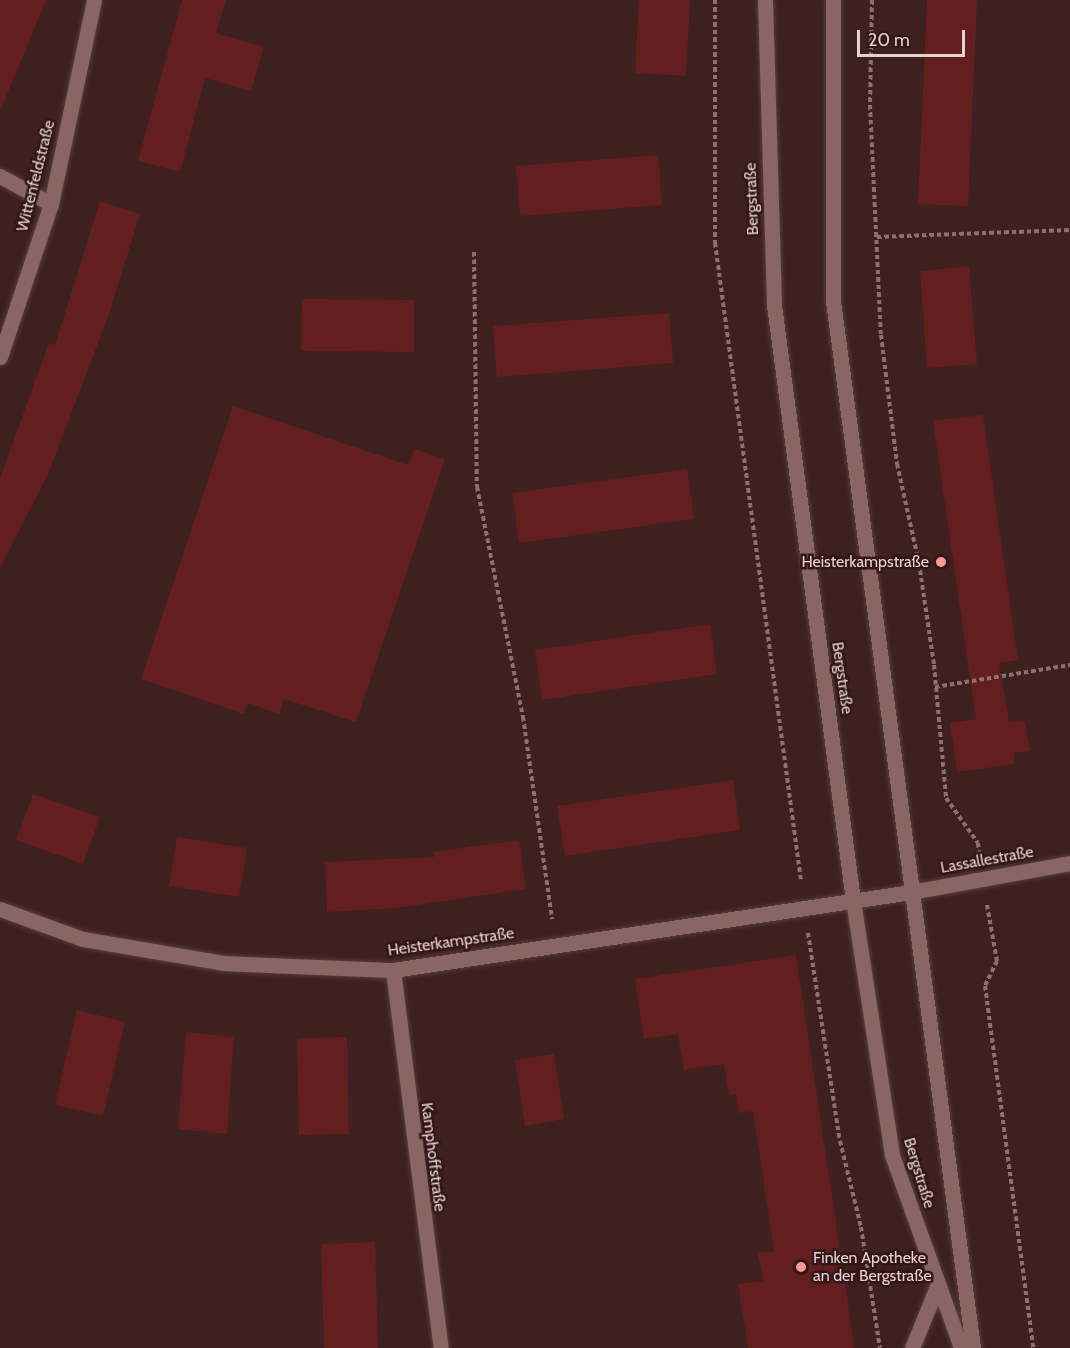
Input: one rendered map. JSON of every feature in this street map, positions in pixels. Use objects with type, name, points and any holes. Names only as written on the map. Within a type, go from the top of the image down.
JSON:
[{"type":"main road","name":"Wittenfeldstraße","points":[[0,357],[51,204],[94,0]]},
{"type":"main road","name":"Bergstraße","points":[[765,0],[774,305],[853,900],[892,1155],[961,1348]]},
{"type":"main road","name":"Bergstraße","points":[[833,0],[833,301],[910,892],[973,1348]]},
{"type":"main road","points":[[0,176],[51,204]]},
{"type":"main road","name":"Lassallestraße","points":[[910,892],[1070,863]]},
{"type":"main road","name":"Heisterkampstraße","points":[[0,909],[83,939],[223,963],[393,970],[804,906],[910,892]]},
{"type":"main road","name":"Kamphoffstraße","points":[[393,970],[441,1348]]},
{"type":"main road","points":[[912,1348],[938,1284]]},
{"type":"path","points":[[715,0],[715,243],[804,906],[840,1141],[861,1227],[880,1348]]},
{"type":"path","points":[[872,0],[870,105],[881,335],[897,464],[919,563],[946,798],[978,843],[997,961],[985,986],[1033,1348]]},
{"type":"path","points":[[877,237],[1070,230]]},
{"type":"path","points":[[474,252],[477,487],[523,717],[556,944]]},
{"type":"path","points":[[935,687],[1070,665]]},
{"type":"building","points":[[0,0],[46,0],[1,109],[0,109]]},
{"type":"building","points":[[182,0],[226,0],[216,33],[264,47],[251,91],[205,78],[180,172],[138,161]]},
{"type":"building","points":[[639,0],[690,0],[686,76],[635,73]]},
{"type":"building","points":[[927,0],[977,0],[968,206],[918,204]]},
{"type":"building","points":[[658,155],[662,205],[520,216],[516,166]]},
{"type":"building","points":[[100,201],[140,214],[108,317],[48,474],[0,568],[0,478],[49,343],[55,345]]},
{"type":"building","points":[[969,266],[977,364],[927,368],[920,271]]},
{"type":"building","points":[[302,299],[414,300],[414,352],[301,351]]},
{"type":"building","points":[[669,313],[673,363],[497,377],[493,326]]},
{"type":"building","points":[[233,406],[408,465],[414,449],[445,459],[356,722],[284,699],[279,714],[248,703],[244,714],[141,679]]},
{"type":"building","points":[[983,415],[1018,660],[999,663],[1009,722],[1024,720],[1030,751],[1014,753],[1015,764],[957,772],[950,723],[976,719],[933,421]]},
{"type":"building","points":[[687,469],[694,519],[519,543],[512,493]]},
{"type":"building","points":[[710,624],[717,674],[542,700],[535,650]]},
{"type":"building","points":[[733,780],[740,830],[565,856],[557,806]]},
{"type":"building","points":[[33,794],[100,817],[83,864],[16,840]]},
{"type":"building","points":[[177,837],[247,848],[239,897],[169,886]]},
{"type":"building","points":[[519,840],[526,889],[397,908],[327,912],[325,862],[434,857],[433,852]]},
{"type":"building","points":[[796,955],[854,1348],[748,1348],[738,1284],[763,1281],[758,1253],[774,1251],[753,1111],[739,1113],[736,1094],[729,1095],[724,1064],[684,1070],[678,1034],[644,1039],[635,979]]},
{"type":"building","points":[[77,1010],[125,1022],[103,1116],[55,1105]]},
{"type":"building","points":[[186,1032],[234,1037],[227,1134],[178,1129]]},
{"type":"building","points":[[347,1037],[349,1134],[299,1135],[297,1038]]},
{"type":"building","points":[[554,1054],[564,1119],[525,1126],[515,1060]]},
{"type":"building","points":[[375,1242],[378,1348],[324,1348],[321,1244]]},
{"type":"place","name":"Heisterkampstraße","points":[[941,562]]},
{"type":"place","name":"Finken Apotheke an der Bergstraße","points":[[801,1267]]}]
